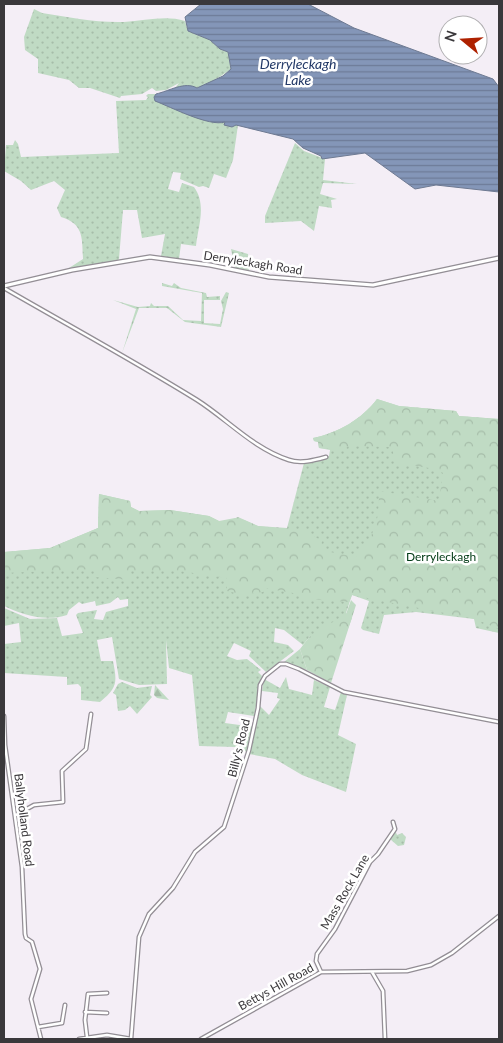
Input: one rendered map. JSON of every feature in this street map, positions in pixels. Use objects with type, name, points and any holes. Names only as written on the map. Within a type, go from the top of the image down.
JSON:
[{"type":"street","name":"Derryleckagh Road","points":[[4,287],[72,270],[150,258],[210,265],[269,277],[373,285],[499,258]]},
{"type":"street","points":[[4,287],[198,401],[256,443],[290,460],[312,461],[326,457]]},
{"type":"street","name":"Billy's Road","points":[[132,1039],[138,937],[149,914],[172,888],[195,852],[224,827],[247,758],[255,723],[260,685],[265,676],[280,664],[286,664],[300,669],[344,692],[499,722]]},
{"type":"street","points":[[16,816],[34,805],[63,802],[62,771],[86,749],[90,714]]},
{"type":"street","name":"Ballyholland Road","points":[[4,716],[6,755],[16,816],[26,938],[32,942],[40,969],[31,999],[41,1039]]},
{"type":"street","name":"Mass Rock Lane","points":[[321,972],[316,961],[319,950],[336,929],[370,862],[378,854],[394,828],[393,822]]},
{"type":"street","name":"Bettys Hill Road","points":[[201,1039],[321,972],[412,970],[436,963],[499,916]]},
{"type":"street","points":[[372,972],[384,991],[385,1039]]},
{"type":"street","points":[[86,1037],[85,1012],[88,994],[107,993]]},
{"type":"street","points":[[38,1027],[62,1023],[65,1005]]},
{"type":"street","points":[[58,1012],[64,1013]]},
{"type":"street","points":[[85,1012],[107,1013]]},
{"type":"street","points":[[79,1039],[106,1035],[132,1039]]},
{"type":"green space","points":[[34,9],[42,13],[103,22],[162,18],[185,21],[188,31],[210,40],[220,49],[228,52],[231,69],[203,86],[175,88],[179,83],[166,90],[156,91],[152,88],[142,94],[121,96],[120,98],[90,88],[79,88],[69,80],[38,73],[38,59],[25,50],[24,37]]},
{"type":"green space","points":[[148,94],[156,94],[154,97],[198,117],[216,122],[225,122],[224,125],[238,125],[233,160],[226,178],[214,174],[209,188],[199,187],[180,179],[181,173],[173,172],[168,189],[179,192],[182,183],[194,187],[198,194],[201,216],[196,246],[181,244],[179,259],[161,256],[165,234],[142,238],[137,210],[123,210],[119,259],[115,263],[69,268],[83,259],[82,238],[78,228],[69,220],[61,217],[57,208],[65,190],[54,181],[31,190],[21,181],[4,171],[6,145],[13,145],[15,140],[21,157],[119,153],[116,101],[146,100]]},
{"type":"green space","points":[[295,143],[304,151],[325,159],[323,180],[357,184],[323,183],[320,194],[337,199],[331,200],[332,208],[319,206],[314,231],[301,221],[265,223],[265,216]]},
{"type":"green space","points":[[231,249],[248,254],[249,271],[235,268]]},
{"type":"green space","points":[[162,283],[172,286],[174,283],[181,288],[206,293],[207,297],[220,296],[220,300],[204,300],[204,323],[220,324],[223,309],[221,301],[226,292],[229,293],[221,327],[185,322],[167,308],[139,308],[122,353],[136,309],[113,300],[138,307],[150,306],[151,303],[154,306],[168,306],[183,320],[201,321],[202,293],[162,286]]},
{"type":"green space","points":[[377,399],[399,406],[456,411],[459,416],[499,419],[499,633],[476,628],[474,619],[416,612],[384,615],[379,634],[363,630],[361,628],[369,601],[352,595],[346,613],[352,618],[347,631],[310,636],[303,645],[284,630],[275,628],[274,642],[288,645],[294,651],[266,672],[249,656],[251,651],[234,643],[227,656],[237,660],[247,659],[261,670],[258,672],[262,676],[254,716],[228,712],[225,723],[254,727],[247,752],[235,747],[199,746],[192,675],[169,668],[166,640],[167,684],[139,685],[119,679],[112,637],[97,640],[101,661],[113,661],[115,674],[113,688],[100,702],[81,700],[81,687],[78,684],[67,685],[67,677],[4,673],[4,644],[21,642],[19,623],[4,626],[4,608],[30,619],[57,618],[62,636],[83,633],[76,615],[78,613],[97,610],[94,619],[103,620],[106,612],[128,606],[128,599],[120,600],[118,597],[110,603],[96,606],[95,601],[82,604],[79,602],[69,610],[67,615],[51,618],[18,612],[4,606],[4,552],[50,548],[98,528],[99,494],[130,501],[131,507],[139,511],[170,510],[209,516],[226,522],[238,517],[258,526],[287,528],[304,463],[315,462],[329,456],[330,450],[319,448],[318,442],[314,441],[313,438],[331,433],[349,424],[364,413]]},
{"type":"green space","name":"Derryleckagh","points":[[377,399],[399,406],[456,411],[459,416],[499,419],[499,629],[475,619],[352,595],[349,602],[305,599],[293,593],[264,588],[263,592],[244,595],[227,591],[227,578],[180,571],[130,571],[130,580],[95,577],[95,569],[4,573],[4,552],[50,548],[98,528],[99,494],[130,501],[131,507],[139,511],[170,510],[209,516],[219,521],[235,518],[258,526],[305,531],[322,541],[320,550],[356,557],[368,541],[375,527],[379,491],[439,501],[443,473],[436,469],[395,463],[392,447],[347,446],[346,450],[319,448],[318,442],[314,441],[313,438],[331,433],[349,424],[364,413]]},
{"type":"green space","points":[[351,600],[356,605],[331,683],[307,670],[300,649],[310,636],[346,614]]},
{"type":"green space","points":[[300,649],[307,670],[284,662]]},
{"type":"green space","points":[[286,677],[289,689],[312,695],[314,680],[330,687],[324,707],[335,710],[341,692],[347,695],[338,735],[356,744],[346,792],[302,775],[275,759],[249,754],[259,705],[269,715],[280,699],[277,698],[278,693],[262,691],[264,679],[280,688]]},
{"type":"green space","points":[[122,682],[137,688],[152,686],[150,695],[152,697],[137,714],[130,706],[125,710],[118,711],[116,695],[113,693],[118,684]]},
{"type":"green space","points":[[155,685],[169,700],[157,698],[154,695]]},
{"type":"green space","points":[[395,830],[397,835],[402,833],[406,837],[404,845],[398,846],[390,839]]},
{"type":"water","name":"Derryleckagh Lake","points":[[201,4],[308,4],[354,28],[438,59],[438,65],[455,65],[493,79],[499,87],[499,192],[436,185],[415,189],[365,153],[322,159],[321,156],[303,148],[293,139],[236,125],[232,127],[224,125],[225,122],[210,122],[155,101],[154,97],[156,94],[182,86],[197,88],[223,76],[231,69],[228,52],[220,49],[210,40],[188,31],[185,17]]}]
